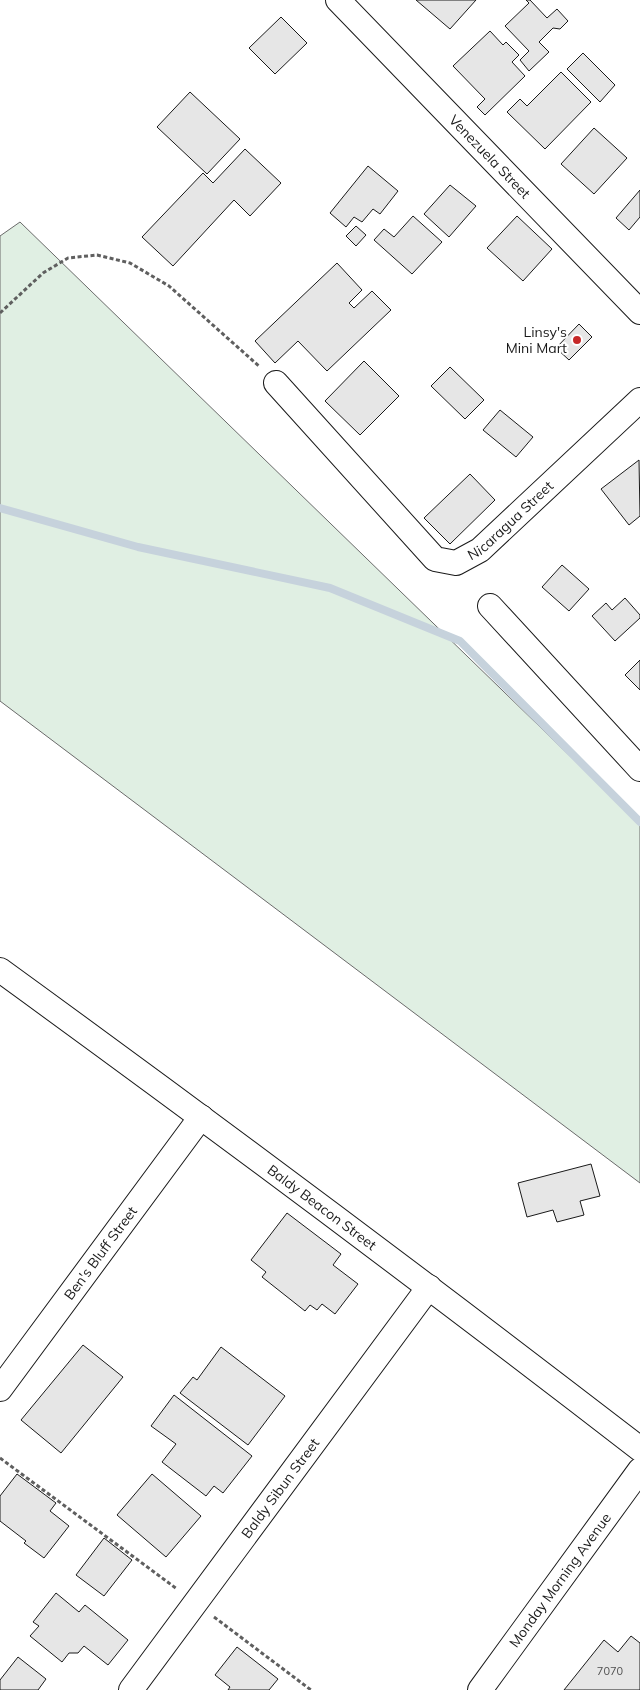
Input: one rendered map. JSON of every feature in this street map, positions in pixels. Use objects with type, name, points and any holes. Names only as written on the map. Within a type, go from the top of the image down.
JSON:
[{"type":"street","name":"Venezuela Street","points":[[338,0],[640,312]]},
{"type":"street","name":"Nicaragua Street","points":[[276,383],[436,559],[456,563],[480,550],[640,400]]},
{"type":"street","points":[[490,606],[640,769]]},
{"type":"street","name":"Baldy Beacon Street","points":[[0,970],[429,1287],[640,1449]]},
{"type":"street","name":"Ben's Bluff Street","points":[[0,1389],[201,1117]]},
{"type":"street","name":"Baldy Sibun Street","points":[[131,1690],[429,1287]]},
{"type":"street","name":"Monday Morning Avenue","points":[[480,1690],[640,1470]]},
{"type":"path","points":[[0,313],[44,273],[68,258],[97,255],[130,263],[170,286],[276,383]]},
{"type":"path","points":[[0,1458],[311,1690]]},
{"type":"green space","points":[[20,222],[640,824],[640,1183],[0,701],[0,236]]},
{"type":"building","points":[[416,0],[476,0],[450,29]]},
{"type":"building","points":[[526,0],[530,0],[547,18],[557,9],[568,21],[560,29],[553,28],[539,42],[549,52],[529,71],[520,60],[529,51],[505,26],[529,3]]},
{"type":"building","points":[[281,17],[307,43],[275,74],[249,48]]},
{"type":"building","points":[[490,31],[503,45],[506,42],[519,55],[512,62],[525,76],[485,115],[477,107],[485,99],[453,66]]},
{"type":"building","points":[[583,53],[615,85],[600,102],[567,69]]},
{"type":"building","points":[[561,72],[591,102],[545,149],[507,112],[520,99],[527,106]]},
{"type":"building","points":[[190,92],[240,139],[207,174],[157,127]]},
{"type":"building","points":[[594,128],[627,158],[594,194],[561,164]]},
{"type":"building","points":[[245,149],[281,183],[250,216],[234,200],[173,266],[142,237],[203,173],[213,183]]},
{"type":"building","points":[[368,166],[398,191],[380,214],[373,209],[362,222],[354,217],[346,227],[330,213]]},
{"type":"building","points":[[450,185],[476,206],[449,237],[424,214]]},
{"type":"building","points":[[640,190],[640,217],[629,230],[616,218]]},
{"type":"building","points":[[413,216],[442,242],[412,274],[374,240],[384,229],[394,237]]},
{"type":"building","points":[[517,216],[552,249],[523,281],[487,248]]},
{"type":"building","points":[[356,226],[366,235],[356,246],[346,236]]},
{"type":"building","points":[[337,263],[362,290],[349,303],[354,308],[372,291],[391,310],[327,371],[298,341],[275,363],[255,341]]},
{"type":"building","points":[[579,324],[592,337],[569,360],[556,348]]},
{"type":"building","points":[[364,361],[399,396],[360,435],[325,401]]},
{"type":"building","points":[[450,367],[484,400],[465,419],[431,386]]},
{"type":"building","points":[[500,410],[533,437],[516,457],[483,430]]},
{"type":"building","points":[[639,460],[640,516],[629,525],[601,489]]},
{"type":"building","points":[[470,474],[495,500],[450,544],[424,518]]},
{"type":"building","points":[[562,565],[589,589],[569,611],[542,587]]},
{"type":"building","points":[[625,598],[640,615],[640,618],[615,641],[592,616],[606,603],[612,610]]},
{"type":"building","points":[[640,660],[640,690],[625,675]]},
{"type":"building","points":[[591,1164],[600,1196],[580,1201],[584,1215],[557,1222],[553,1210],[527,1217],[518,1183]]},
{"type":"building","points":[[287,1213],[341,1254],[333,1265],[358,1284],[335,1314],[322,1304],[317,1310],[310,1305],[305,1311],[262,1277],[266,1272],[251,1260]]},
{"type":"building","points":[[83,1345],[123,1377],[61,1453],[21,1420]]},
{"type":"building","points":[[221,1347],[285,1396],[248,1445],[180,1393],[193,1377],[197,1380]]},
{"type":"building","points":[[174,1395],[252,1456],[223,1493],[214,1486],[206,1496],[162,1462],[176,1444],[151,1426]]},
{"type":"building","points":[[17,1474],[56,1503],[50,1511],[69,1526],[44,1558],[0,1521],[0,1496]]},
{"type":"building","points":[[152,1474],[201,1516],[166,1557],[117,1515]]},
{"type":"building","points":[[104,1538],[132,1560],[104,1596],[76,1575]]},
{"type":"building","points":[[56,1593],[79,1612],[85,1605],[128,1640],[108,1665],[84,1646],[78,1653],[69,1653],[62,1662],[30,1636],[39,1626],[33,1622]]},
{"type":"building","points":[[631,1636],[640,1643],[640,1690],[564,1690],[604,1640],[618,1652]]},
{"type":"building","points":[[237,1647],[278,1679],[269,1690],[228,1690],[230,1687],[215,1675]]},
{"type":"building","points":[[18,1657],[46,1679],[38,1690],[0,1690],[0,1680]]},
{"type":"waterway","points":[[0,508],[138,547],[330,588],[460,641],[640,822]]},
{"type":"place","name":"Linsy's Mini Mart","points":[[577,340]]}]
